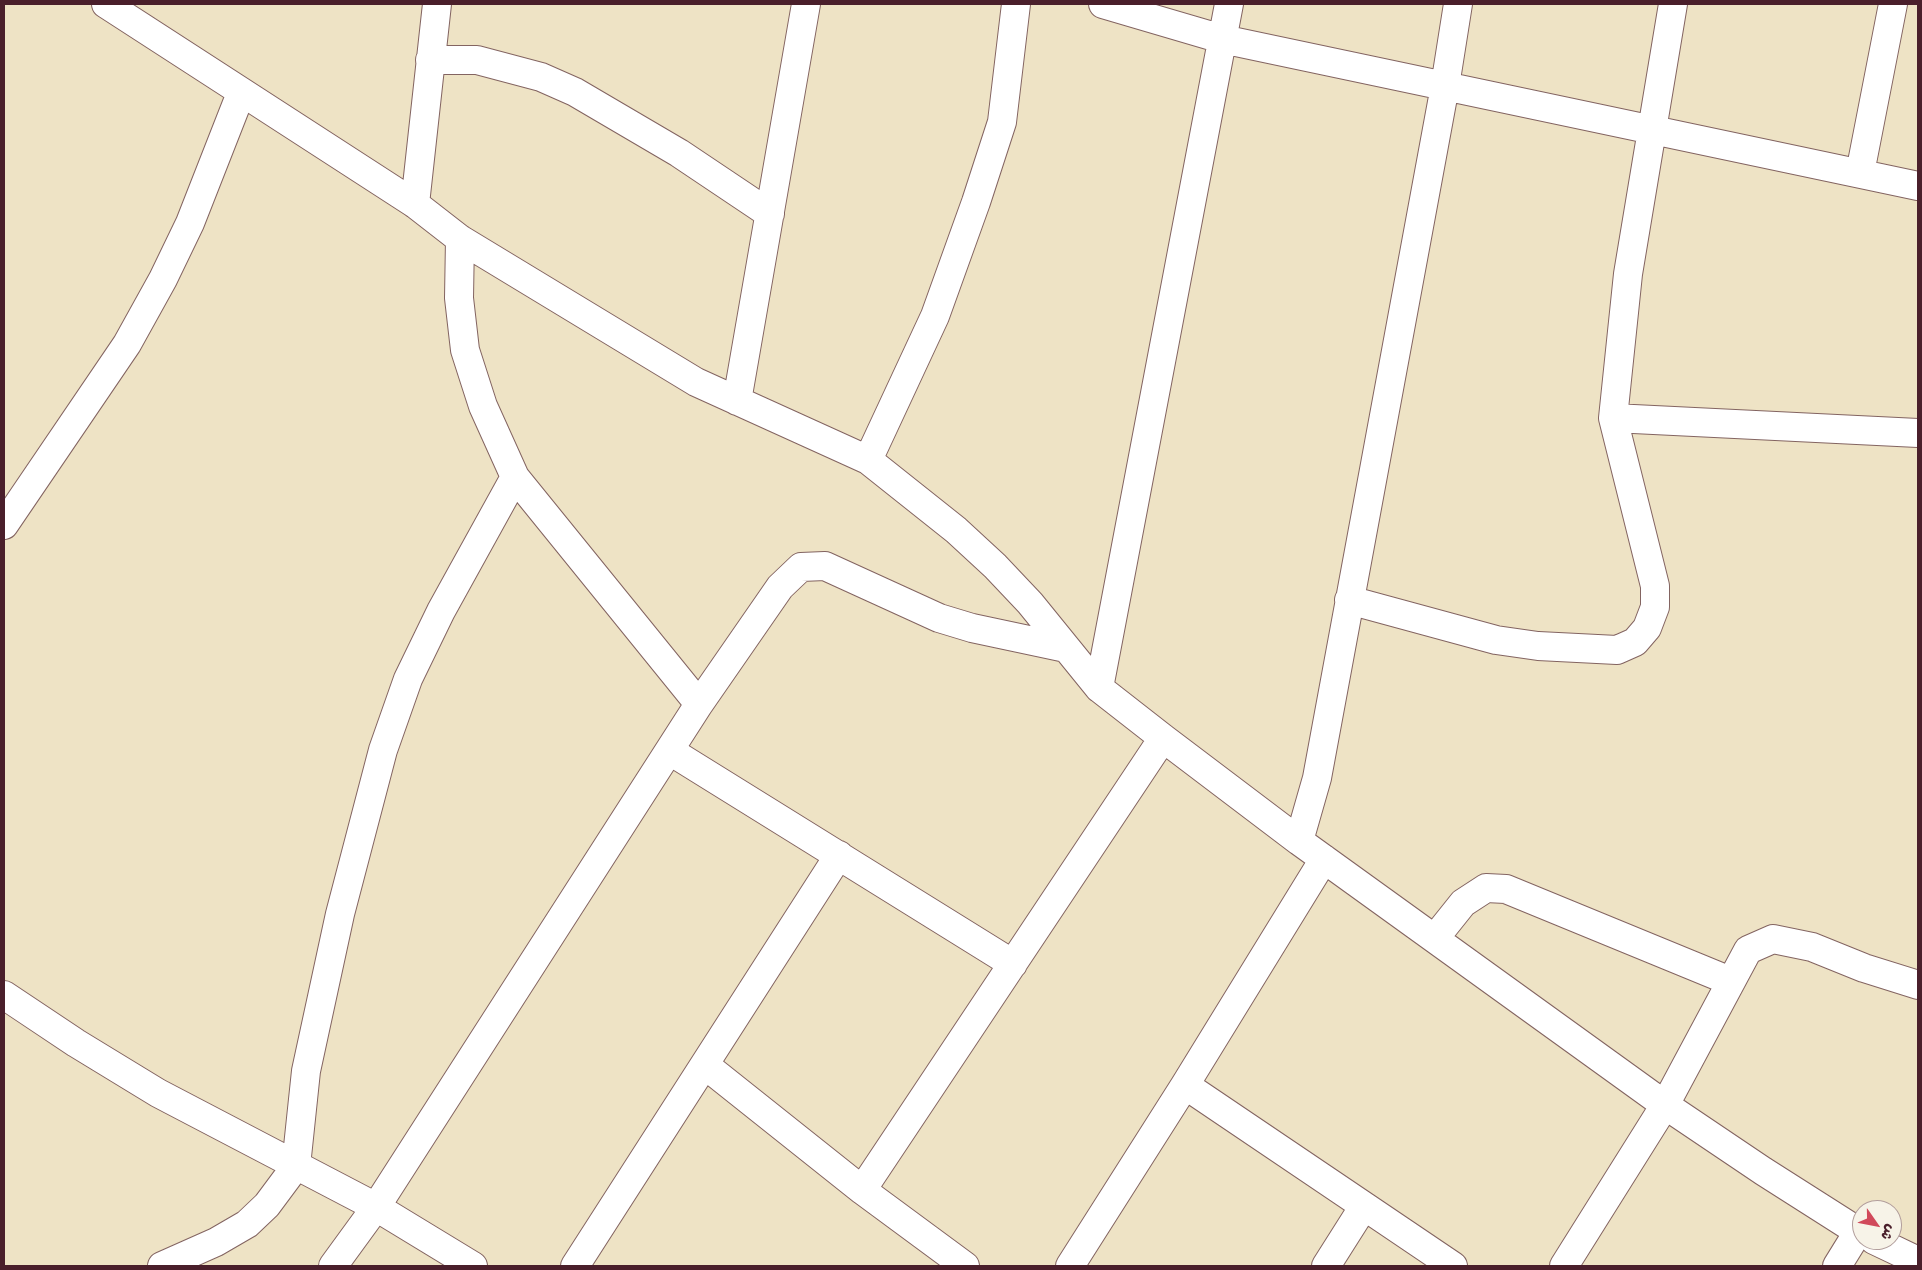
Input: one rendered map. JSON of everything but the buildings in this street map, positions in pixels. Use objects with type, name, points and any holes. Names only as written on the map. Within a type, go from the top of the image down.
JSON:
[{"type":"street","points":[[106,4],[415,204],[460,239],[696,382],[868,460],[956,530],[995,566],[1030,602],[1099,688],[1163,738],[1300,841],[1665,1105],[1852,1227]]},
{"type":"street","points":[[415,204],[437,4]]},
{"type":"street","points":[[737,401],[806,4]]},
{"type":"street","points":[[868,460],[936,316],[994,149],[1002,122],[1016,4]]},
{"type":"street","points":[[1103,4],[1222,39],[1918,186]]},
{"type":"street","points":[[1099,688],[1229,4]]},
{"type":"street","points":[[1300,841],[1317,778],[1445,86],[1458,4]]},
{"type":"street","points":[[1349,600],[1496,640],[1530,645],[1617,650],[1635,642],[1647,628],[1656,607],[1655,586],[1613,418],[1628,274],[1673,4]]},
{"type":"street","points":[[1860,173],[1894,4]]},
{"type":"street","points":[[430,60],[477,60],[541,77],[575,92],[679,152],[770,214]]},
{"type":"street","points":[[4,525],[127,344],[163,279],[190,223],[241,93]]},
{"type":"street","points":[[460,239],[459,298],[465,350],[483,406],[515,477],[699,704]]},
{"type":"street","points":[[1613,418],[1918,433]]},
{"type":"street","points":[[162,1266],[216,1242],[247,1224],[267,1205],[296,1166],[306,1071],[340,914],[383,750],[408,679],[441,611],[515,477]]},
{"type":"street","points":[[333,1266],[376,1207],[699,704],[780,587],[801,567],[825,566],[939,618],[972,628],[1066,648]]},
{"type":"street","points":[[862,1190],[1163,738]]},
{"type":"street","points":[[670,751],[1013,964]]},
{"type":"street","points":[[574,1266],[839,855]]},
{"type":"street","points":[[1070,1266],[1185,1085],[1324,858]]},
{"type":"street","points":[[1435,938],[1463,903],[1486,888],[1506,890],[1730,981]]},
{"type":"street","points":[[1564,1266],[1665,1105],[1748,950],[1773,939],[1812,947],[1864,968],[1918,985]]},
{"type":"street","points":[[4,994],[76,1043],[158,1093],[376,1207],[473,1266]]},
{"type":"street","points":[[705,1065],[862,1190],[965,1266]]},
{"type":"street","points":[[1185,1085],[1453,1266]]},
{"type":"street","points":[[1326,1266],[1364,1206]]},
{"type":"street","points":[[1837,1266],[1852,1249]]},
{"type":"street","points":[[1896,1250],[1918,1261]]}]
